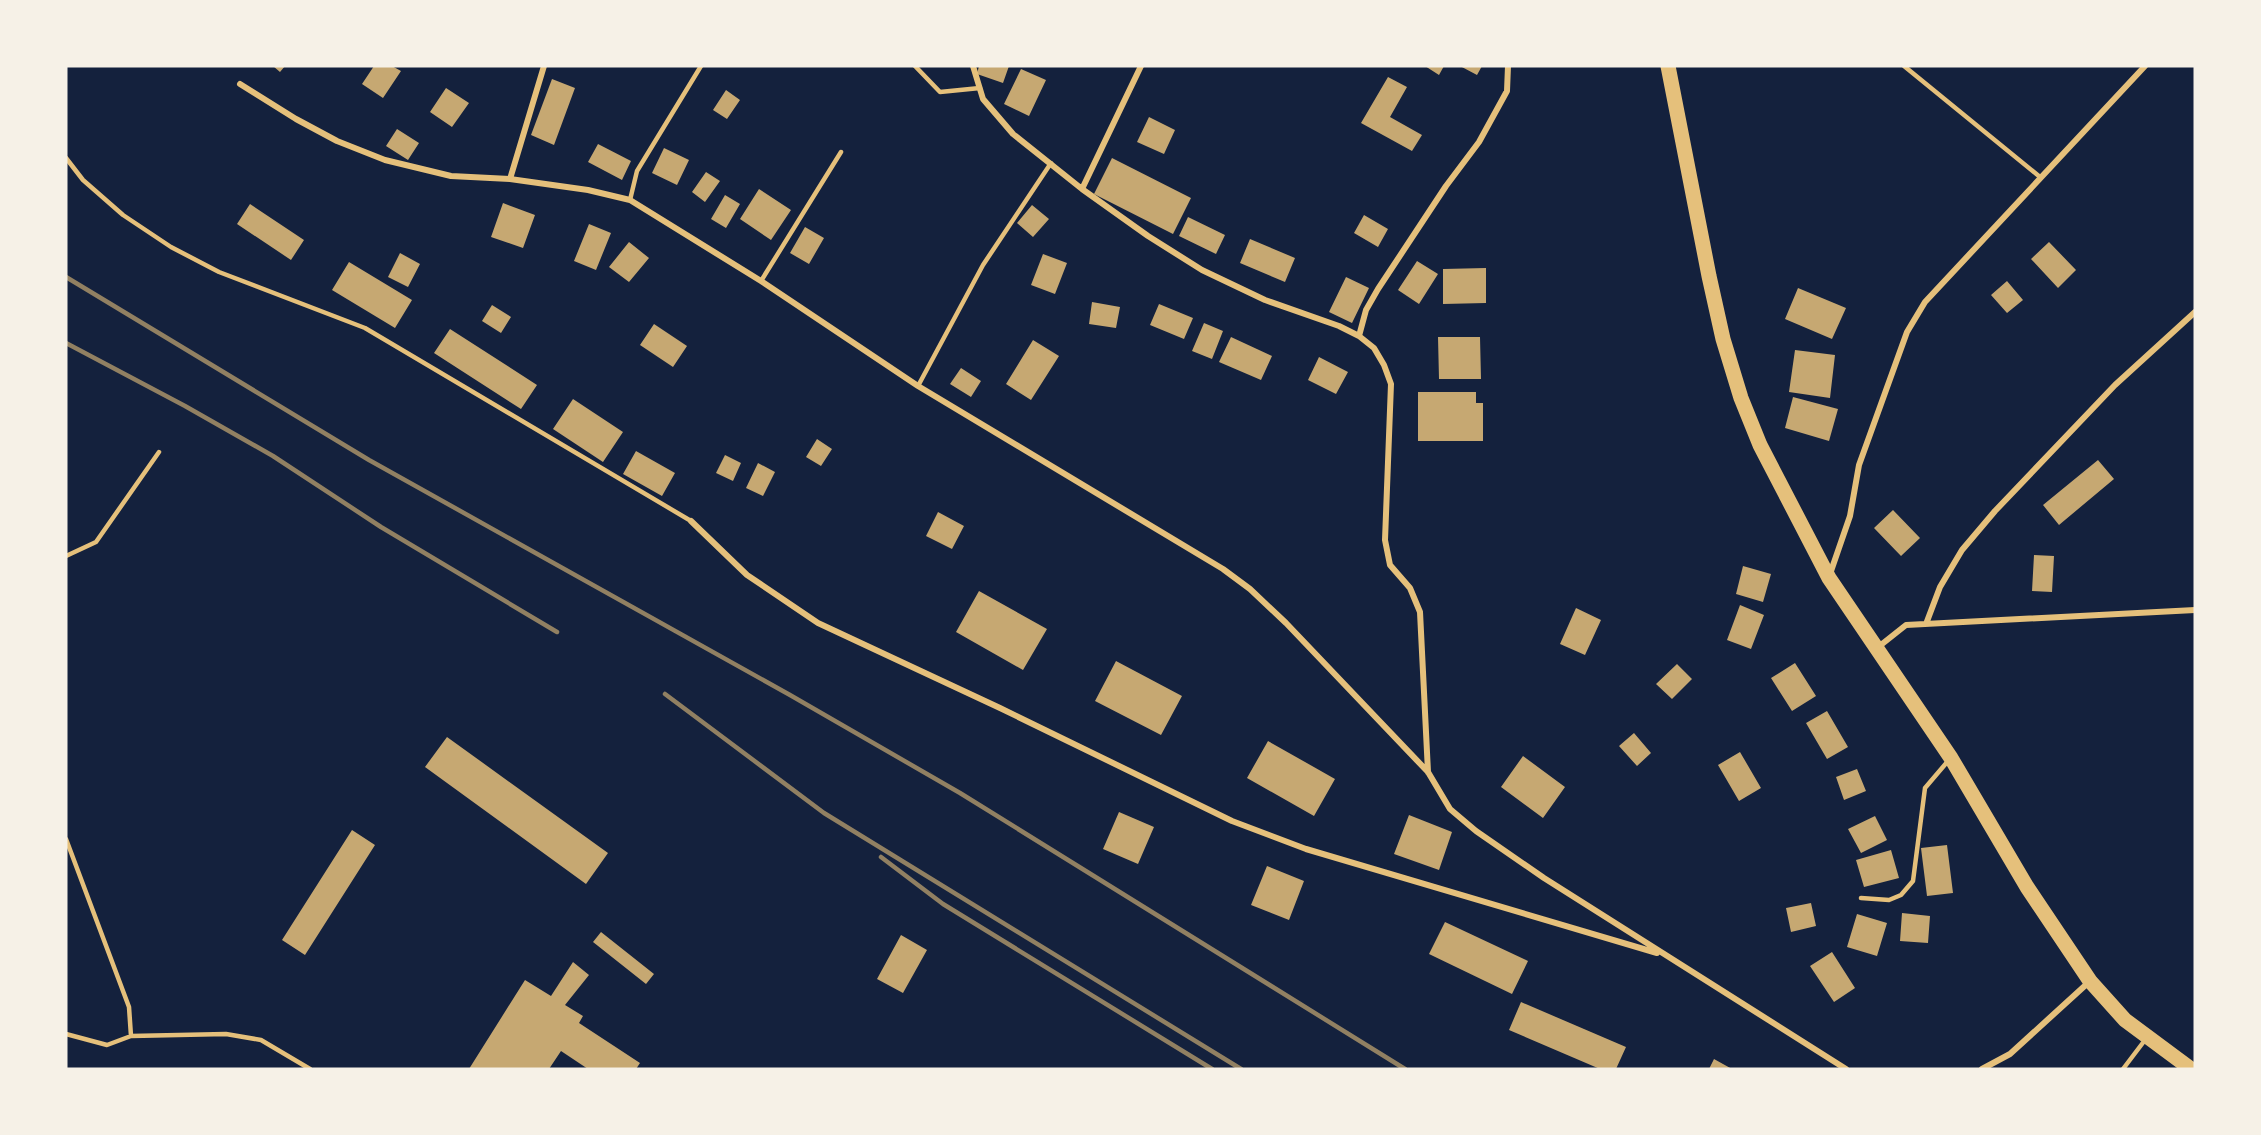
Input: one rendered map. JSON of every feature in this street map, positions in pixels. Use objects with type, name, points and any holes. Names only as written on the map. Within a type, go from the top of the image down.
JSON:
[{"type":"highway","points":[[1668,66],[1709,276],[1723,339],[1741,398],[1761,445],[1829,578],[1951,758],[2024,881],[2090,981],[2125,1020],[2192,1069]]},
{"type":"street","points":[[510,179],[544,66]]},
{"type":"street","points":[[973,66],[983,99],[1013,134],[1082,189],[1148,236],[1202,270],[1265,300],[1339,326],[1359,336],[1374,348],[1391,384],[1385,540],[1390,565],[1410,588],[1420,612],[1428,772]]},
{"type":"street","points":[[1082,189],[1141,66]]},
{"type":"street","points":[[1359,336],[1366,310],[1378,289],[1446,186],[1479,142],[1507,91],[1508,66]]},
{"type":"street","points":[[1829,578],[1850,516],[1859,465],[1907,332],[1925,302],[2145,66]]},
{"type":"street","points":[[240,84],[296,119],[337,141],[385,160],[451,176],[510,179],[588,189],[630,200],[760,281],[918,386],[1223,569],[1286,623],[1428,772],[1450,809],[1476,831],[1544,878],[1846,1069]]},
{"type":"street","points":[[1926,624],[1940,587],[1962,550],[1995,511],[2115,385],[2195,312]]},
{"type":"street","points":[[691,521],[747,575],[818,623],[1000,708],[1232,821],[1306,849],[1664,955]]},
{"type":"street","points":[[1877,649],[1906,625],[2195,610]]},
{"type":"street","points":[[1982,1069],[2010,1054],[2090,981]]},
{"type":"lane","points":[[630,200],[637,171],[701,66]]},
{"type":"lane","points":[[915,66],[940,92],[980,88]]},
{"type":"lane","points":[[1904,66],[2040,177]]},
{"type":"lane","points":[[760,281],[841,152]]},
{"type":"lane","points":[[66,158],[83,180],[123,215],[171,247],[219,272],[365,328],[691,521]]},
{"type":"lane","points":[[918,386],[982,265],[1051,163]]},
{"type":"lane","points":[[66,556],[96,542],[159,452]]},
{"type":"lane","points":[[1861,898],[1889,900],[1901,896],[1913,881],[1925,788],[1951,758]]},
{"type":"lane","points":[[66,839],[129,1007],[131,1036]]},
{"type":"lane","points":[[66,1034],[107,1045],[131,1036],[226,1034],[261,1040],[310,1069]]},
{"type":"lane","points":[[2123,1069],[2147,1036]]},
{"type":"building","points":[[273,66],[285,66],[280,72]]},
{"type":"building","points":[[374,66],[392,66],[401,71],[383,98],[362,84]]},
{"type":"building","points":[[979,66],[1009,66],[1003,83],[977,74]]},
{"type":"building","points":[[1425,66],[1444,66],[1439,75]]},
{"type":"building","points":[[1460,66],[1482,66],[1477,75]]},
{"type":"building","points":[[1021,69],[1046,80],[1029,116],[1004,104]]},
{"type":"building","points":[[1388,77],[1407,87],[1390,117],[1422,135],[1412,151],[1361,123]]},
{"type":"building","points":[[552,79],[575,88],[554,145],[531,135]]},
{"type":"building","points":[[446,88],[469,103],[452,127],[430,112]]},
{"type":"building","points":[[726,90],[740,100],[727,119],[713,110]]},
{"type":"building","points":[[1149,117],[1175,130],[1164,154],[1137,142]]},
{"type":"building","points":[[397,129],[419,143],[408,160],[386,146]]},
{"type":"building","points":[[598,144],[631,161],[622,180],[588,162]]},
{"type":"building","points":[[664,148],[689,160],[677,185],[652,173]]},
{"type":"building","points":[[1112,158],[1191,198],[1173,234],[1094,194]]},
{"type":"building","points":[[706,172],[720,181],[705,202],[692,192]]},
{"type":"building","points":[[759,189],[791,210],[771,240],[740,219]]},
{"type":"building","points":[[725,195],[740,204],[726,228],[711,219]]},
{"type":"building","points":[[503,203],[535,215],[523,248],[491,237]]},
{"type":"building","points":[[250,204],[304,240],[291,260],[237,224]]},
{"type":"building","points":[[1032,205],[1049,219],[1033,237],[1017,223]]},
{"type":"building","points":[[1364,215],[1388,229],[1378,247],[1354,233]]},
{"type":"building","points":[[1188,217],[1225,235],[1216,254],[1179,236]]},
{"type":"building","points":[[589,224],[611,233],[596,270],[574,261]]},
{"type":"building","points":[[805,227],[824,238],[809,264],[790,253]]},
{"type":"building","points":[[1250,239],[1295,258],[1285,282],[1240,263]]},
{"type":"building","points":[[629,242],[649,258],[629,282],[609,267]]},
{"type":"building","points":[[2049,242],[2076,270],[2058,288],[2031,259]]},
{"type":"building","points":[[400,253],[420,264],[408,287],[388,277]]},
{"type":"building","points":[[1043,254],[1067,263],[1055,294],[1031,285]]},
{"type":"building","points":[[1417,261],[1438,274],[1419,304],[1398,290]]},
{"type":"building","points":[[349,262],[412,300],[395,328],[332,290]]},
{"type":"building","points":[[1486,268],[1486,303],[1443,304],[1443,269]]},
{"type":"building","points":[[1346,277],[1369,288],[1352,323],[1329,312]]},
{"type":"building","points":[[2007,281],[2023,300],[2007,313],[1991,295]]},
{"type":"building","points":[[1798,288],[1846,308],[1832,339],[1785,319]]},
{"type":"building","points":[[1092,302],[1120,307],[1116,328],[1089,324]]},
{"type":"building","points":[[1159,304],[1193,318],[1184,339],[1150,325]]},
{"type":"building","points":[[492,305],[511,317],[501,333],[482,321]]},
{"type":"building","points":[[1204,323],[1223,331],[1212,359],[1192,351]]},
{"type":"building","points":[[654,324],[687,346],[673,367],[640,345]]},
{"type":"building","points":[[450,329],[537,385],[521,409],[434,353]]},
{"type":"building","points":[[1231,337],[1272,356],[1261,380],[1219,362]]},
{"type":"building","points":[[1438,337],[1480,337],[1481,379],[1439,379]]},
{"type":"building","points":[[1033,340],[1059,356],[1031,400],[1006,384]]},
{"type":"building","points":[[1795,350],[1835,355],[1830,398],[1789,392]]},
{"type":"building","points":[[1319,357],[1348,372],[1336,394],[1308,380]]},
{"type":"building","points":[[961,368],[981,381],[971,397],[950,384]]},
{"type":"building","points":[[1418,392],[1476,392],[1476,403],[1483,403],[1483,441],[1418,441]]},
{"type":"building","points":[[1793,397],[1838,409],[1829,441],[1785,428]]},
{"type":"building","points":[[573,399],[623,432],[603,462],[553,429]]},
{"type":"building","points":[[817,439],[832,449],[821,466],[806,457]]},
{"type":"building","points":[[636,451],[675,473],[662,496],[623,474]]},
{"type":"building","points":[[725,455],[741,463],[733,481],[716,473]]},
{"type":"building","points":[[2098,460],[2114,479],[2059,525],[2043,505]]},
{"type":"building","points":[[758,463],[775,472],[763,496],[746,488]]},
{"type":"building","points":[[1893,510],[1920,538],[1901,556],[1874,528]]},
{"type":"building","points":[[938,512],[964,526],[952,549],[926,536]]},
{"type":"building","points":[[2034,555],[2054,556],[2052,592],[2032,591]]},
{"type":"building","points":[[1743,566],[1771,574],[1763,602],[1736,594]]},
{"type":"building","points":[[979,591],[1047,629],[1023,670],[956,632]]},
{"type":"building","points":[[1740,605],[1764,615],[1751,649],[1727,640]]},
{"type":"building","points":[[1576,608],[1601,620],[1585,655],[1560,644]]},
{"type":"building","points":[[1116,661],[1182,696],[1161,735],[1095,701]]},
{"type":"building","points":[[1795,663],[1816,696],[1792,711],[1771,678]]},
{"type":"building","points":[[1677,664],[1692,679],[1672,699],[1656,684]]},
{"type":"building","points":[[1827,711],[1848,747],[1827,759],[1806,723]]},
{"type":"building","points":[[1634,733],[1651,753],[1637,766],[1619,746]]},
{"type":"building","points":[[447,737],[608,853],[586,884],[425,767]]},
{"type":"building","points":[[1268,741],[1335,779],[1314,816],[1247,778]]},
{"type":"building","points":[[1740,752],[1761,788],[1739,801],[1718,765]]},
{"type":"building","points":[[1523,756],[1565,787],[1543,818],[1501,787]]},
{"type":"building","points":[[1857,769],[1866,791],[1844,800],[1836,777]]},
{"type":"building","points":[[1119,812],[1154,827],[1138,864],[1103,849]]},
{"type":"building","points":[[1409,815],[1452,832],[1439,870],[1394,854]]},
{"type":"building","points":[[1875,816],[1887,840],[1861,853],[1848,829]]},
{"type":"building","points":[[352,830],[375,845],[305,955],[282,940]]},
{"type":"building","points":[[1947,845],[1953,893],[1927,896],[1921,848]]},
{"type":"building","points":[[1891,850],[1899,878],[1864,887],[1856,860]]},
{"type":"building","points":[[1267,866],[1304,881],[1289,920],[1251,905]]},
{"type":"building","points":[[1811,903],[1816,926],[1791,932],[1786,908]]},
{"type":"building","points":[[1902,913],[1930,916],[1928,943],[1900,941]]},
{"type":"building","points":[[1857,914],[1887,923],[1877,956],[1847,947]]},
{"type":"building","points":[[1445,922],[1528,961],[1512,994],[1429,954]]},
{"type":"building","points":[[601,932],[654,974],[646,984],[593,942]]},
{"type":"building","points":[[901,935],[927,950],[903,993],[877,979]]},
{"type":"building","points":[[1832,952],[1855,988],[1834,1002],[1810,966]]},
{"type":"building","points":[[573,962],[589,975],[565,1005],[583,1016],[579,1023],[640,1063],[636,1069],[588,1069],[561,1051],[549,1069],[469,1069],[525,980],[551,996]]},
{"type":"building","points":[[1521,1002],[1626,1047],[1616,1069],[1600,1069],[1509,1030]]},
{"type":"building","points":[[1714,1059],[1732,1069],[1709,1069]]},
{"type":"railway","points":[[66,277],[369,460],[790,695],[960,793],[1405,1069]]},
{"type":"railway","points":[[66,343],[273,456],[381,527],[557,632]]},
{"type":"railway","points":[[665,694],[824,813],[1241,1069]]},
{"type":"railway","points":[[881,857],[943,904],[1212,1069]]}]
